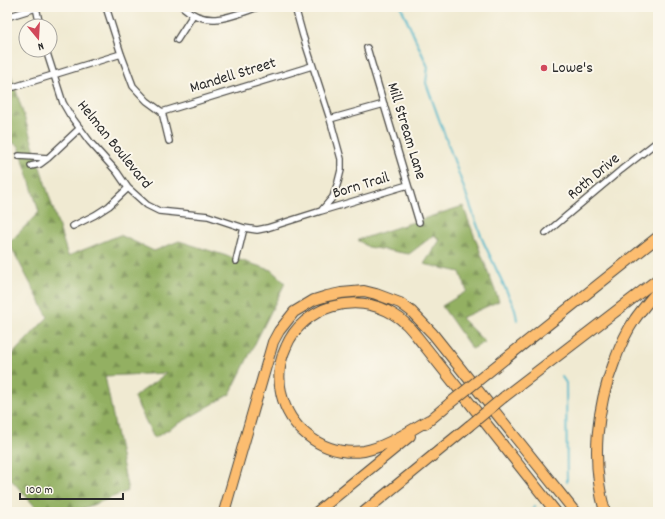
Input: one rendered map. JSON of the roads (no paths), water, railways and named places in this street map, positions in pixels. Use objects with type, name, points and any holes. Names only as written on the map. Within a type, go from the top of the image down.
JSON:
[{"type":"highway","points":[[317,512],[450,403],[658,237]]},
{"type":"highway","points":[[364,512],[504,397],[658,279]]},
{"type":"highway","points":[[605,512],[601,496],[596,445],[600,410],[616,357],[627,333],[635,319],[658,290]]},
{"type":"highway","points":[[224,512],[273,342],[279,331],[294,312],[314,300],[341,293],[364,291],[400,303],[421,321],[575,512]]},
{"type":"highway","points":[[429,420],[389,442],[376,448],[364,451],[341,451],[329,448],[317,442],[305,434],[295,423],[283,400],[280,386],[280,369],[282,358],[288,342],[299,327],[310,317],[325,308],[339,304],[352,302],[371,304],[394,314],[405,323],[423,344],[556,512]]},
{"type":"street","points":[[7,17],[36,7],[38,18]]},
{"type":"street","points":[[106,7],[133,86],[147,101],[162,112],[169,141]]},
{"type":"street","points":[[183,7],[193,15],[217,19],[226,18],[258,7]]},
{"type":"street","points":[[295,7],[341,159],[341,170],[333,197],[321,211]]},
{"type":"street","points":[[177,40],[193,15]]},
{"type":"street","name":"Mill Stream Lane","points":[[368,48],[420,222]]},
{"type":"street","points":[[14,88],[121,54]]},
{"type":"street","name":"Helman Boulevard","points":[[49,58],[63,103],[70,115],[90,142],[117,172],[128,188],[147,205],[159,211],[208,216],[244,228]]},
{"type":"street","name":"Mandell Street","points":[[162,112],[312,66]]},
{"type":"street","points":[[330,119],[384,104]]},
{"type":"street","points":[[31,166],[40,164],[48,158],[80,128]]},
{"type":"street","name":"Roth Drive","points":[[546,233],[658,141]]},
{"type":"street","points":[[18,156],[48,158]]},
{"type":"street","name":"Born Trail","points":[[244,228],[257,230],[267,228],[408,185]]},
{"type":"street","points":[[73,226],[109,206],[128,188]]},
{"type":"street","points":[[236,261],[244,228]]},
{"type":"waterway","points":[[401,7],[428,67],[426,83],[483,241],[515,309],[517,320]]},
{"type":"waterway","points":[[562,377],[566,383],[567,482]]},
{"type":"waterway","points":[[531,512],[535,506]]},
{"type":"place","name":"Lowe's","points":[[544,68]]}]
